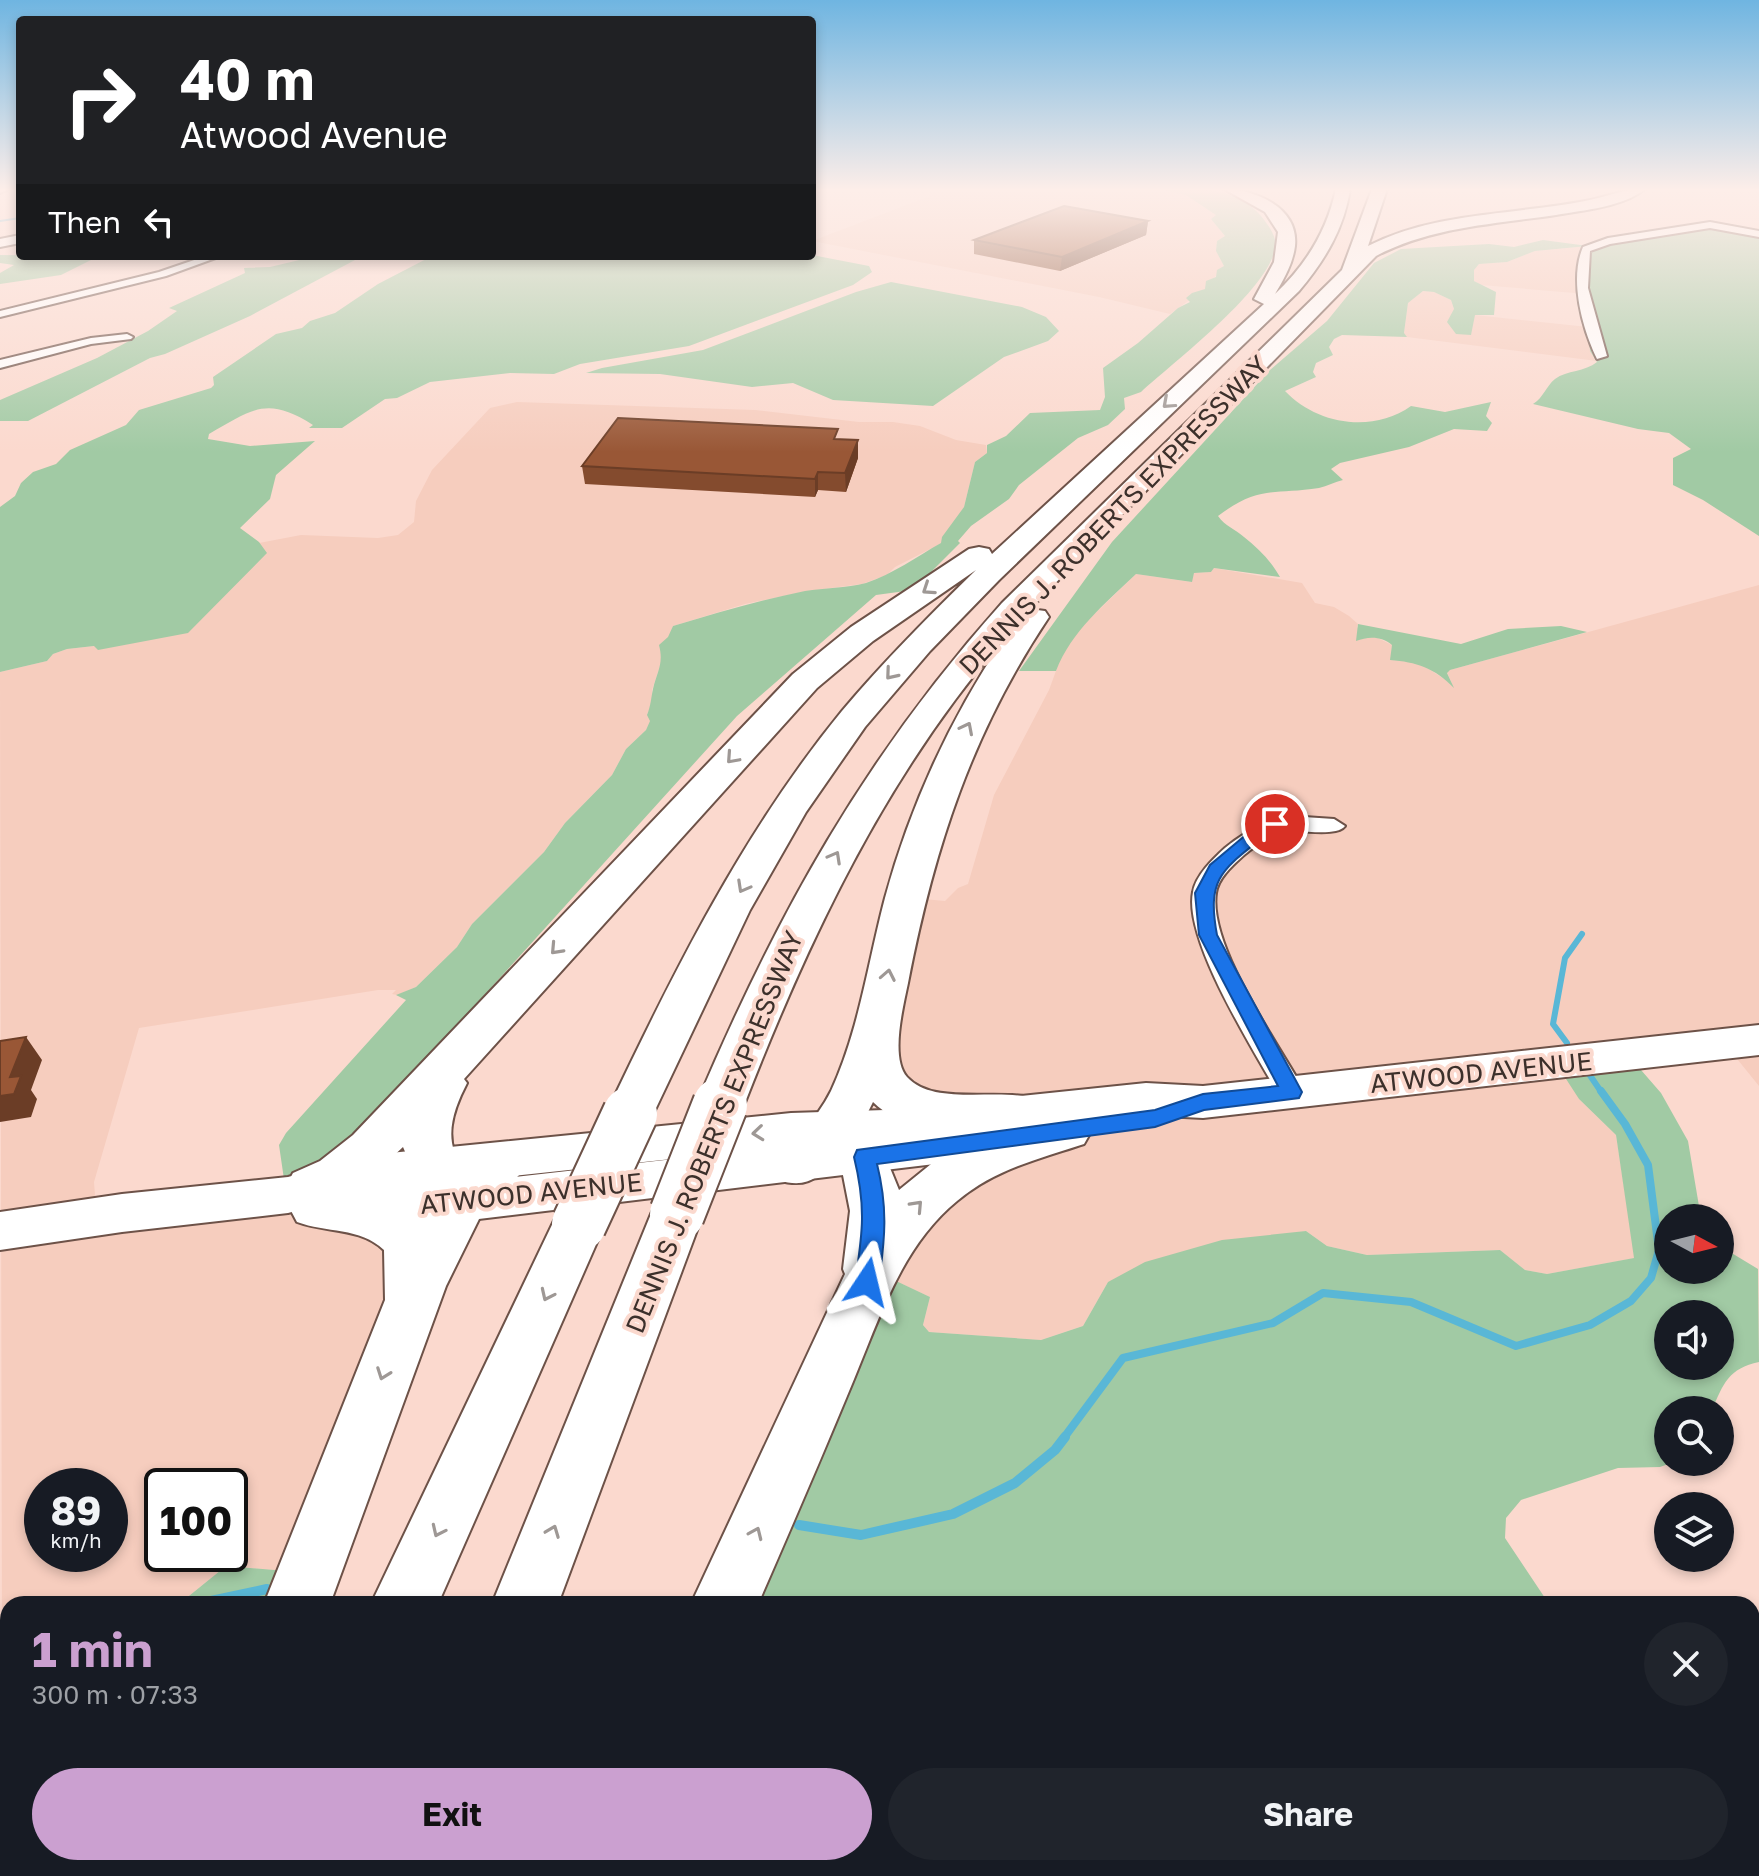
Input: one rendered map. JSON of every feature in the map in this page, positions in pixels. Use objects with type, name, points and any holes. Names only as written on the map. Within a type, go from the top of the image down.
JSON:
[{"type":"highway","points":[[1226,351],[1277,277]]},
{"type":"highway","points":[[1226,351],[1302,277]]},
{"type":"highway","name":"DENNIS J. ROBERTS EXPRESSWAY","points":[[528,1596],[720,1105],[804,915],[852,826],[898,752],[944,688],[990,633],[1346,277]]},
{"type":"highway","name":"DENNIS J. ROBERTS EXPRESSWAY","points":[[408,1596],[630,1114],[722,924],[775,832],[827,755],[926,635],[1084,480],[1226,351]]},
{"type":"highway","points":[[1019,1112],[915,1107],[897,1098],[885,1086],[876,1064],[881,1013],[897,931],[922,840],[945,776],[973,715],[1040,609],[1159,464]]},
{"type":"highway","points":[[305,1197],[360,1159],[814,672],[862,634],[1084,480]]},
{"type":"highway","points":[[852,1322],[867,1282],[874,1242],[874,1193],[850,1142],[861,1072],[881,1013]]},
{"type":"highway","points":[[300,1596],[404,1316],[429,1262],[449,1185],[426,1144],[428,1115],[447,1077],[481,1031]]},
{"type":"highway","points":[[728,1596],[888,1244],[924,1199],[950,1177],[988,1155],[1024,1141],[1067,1130]]},
{"type":"highway","points":[[796,1165],[821,1148],[850,1142]]},
{"type":"highway","points":[[449,1185],[501,1161]]},
{"type":"highway","points":[[305,1197],[369,1213],[392,1222],[400,1229],[407,1239],[413,1262],[404,1316]]},
{"type":"main road","name":"ATWOOD AVENUE","points":[[850,1142],[885,1127],[1146,1099],[1203,1102],[1759,1040]]},
{"type":"main road","name":"ATWOOD AVENUE","points":[[501,1161],[791,1130],[850,1142],[1067,1130],[1169,1116],[1203,1102]]},
{"type":"main road","name":"ATWOOD AVENUE","points":[[0,1231],[122,1213],[449,1185],[796,1165]]},
{"type":"street","points":[[0,314],[151,277]]},
{"type":"street","points":[[1584,277],[1586,304],[1601,356]]},
{"type":"street","points":[[10,299],[31,305]]},
{"type":"street","points":[[0,364],[91,341],[127,337]]},
{"type":"street","points":[[1291,1092],[1208,935],[1204,893],[1216,869],[1259,832],[1275,824],[1334,826]]},
{"type":"shaded area","points":[[994,277],[1215,277],[1205,289],[1170,314]]},
{"type":"shaded area","points":[[1474,277],[1587,277],[1586,294],[1481,285],[1474,281]]},
{"type":"shaded area","points":[[1423,291],[1434,292],[1451,300],[1454,309],[1475,315],[1588,327],[1597,361],[1407,337],[1404,334],[1408,303]]},
{"type":"shaded area","points":[[517,402],[755,410],[859,422],[893,422],[920,426],[956,440],[986,445],[987,453],[975,462],[964,507],[942,543],[895,567],[887,575],[862,584],[745,604],[673,626],[652,690],[652,705],[647,714],[651,720],[646,730],[626,749],[612,775],[565,823],[544,852],[472,924],[457,947],[416,987],[397,995],[392,994],[396,990],[378,990],[139,1028],[94,1182],[97,1221],[278,1197],[406,1248],[298,1572],[248,1568],[248,1468],[144,1468],[144,1572],[219,1572],[189,1596],[2,1596],[0,672],[47,661],[53,654],[67,649],[95,646],[266,554],[259,543],[301,535],[378,538],[398,535],[414,522],[416,501],[432,470],[490,408]]},
{"type":"shaded area","points":[[1214,568],[1302,583],[1315,603],[1334,607],[1349,616],[1358,624],[1364,637],[1376,637],[1392,645],[1391,660],[1418,662],[1452,684],[1447,672],[1450,670],[1759,585],[1759,1086],[1725,1044],[1561,1062],[1579,1099],[1616,1135],[1635,1258],[1547,1274],[1525,1270],[1500,1250],[1367,1255],[1327,1246],[1306,1231],[1108,1282],[1083,1326],[1041,1340],[929,1332],[923,1325],[930,1297],[872,1270],[1039,1131],[1132,1113],[935,1115],[869,1049],[902,897],[945,901],[958,888],[968,884],[994,795],[1049,690],[1064,649],[1081,627],[1136,574],[1191,582],[1194,573],[1211,572]]},
{"type":"green space","points":[[0,277],[51,277],[0,284]]},
{"type":"green space","points":[[237,277],[324,277],[250,316],[150,358],[28,421],[0,421],[0,400],[97,358],[148,331],[177,311],[169,308]]},
{"type":"green space","points":[[392,277],[865,277],[853,285],[689,346],[580,364],[554,374],[510,373],[430,382],[397,398],[385,399],[342,428],[309,428],[313,425],[297,416],[271,408],[237,418],[209,434],[208,439],[250,446],[315,441],[276,475],[270,499],[240,528],[259,542],[267,553],[188,633],[98,650],[94,646],[67,649],[53,654],[47,661],[0,672],[0,507],[15,496],[21,483],[33,472],[56,464],[70,450],[126,425],[139,410],[211,388],[214,385],[213,377],[276,334],[302,328],[310,321],[335,313]]},
{"type":"green space","points":[[1216,277],[1261,277],[1217,325],[1141,392],[1124,398],[1125,409],[1108,425],[1078,438],[1019,485],[1009,499],[971,526],[958,541],[960,543],[913,590],[876,595],[737,716],[422,1064],[368,1143],[286,1193],[279,1145],[286,1133],[406,1000],[396,995],[416,987],[457,947],[472,924],[544,852],[565,823],[612,775],[626,749],[646,730],[660,663],[659,645],[668,637],[673,626],[805,591],[866,583],[941,543],[964,507],[975,462],[987,453],[987,445],[1006,436],[1030,413],[1100,410],[1105,397],[1103,368],[1178,308],[1190,302],[1186,298],[1205,289],[1206,281]]},
{"type":"green space","points":[[1363,277],[1474,277],[1474,281],[1496,292],[1494,315],[1475,315],[1471,335],[1456,334],[1447,322],[1454,309],[1451,300],[1434,292],[1423,291],[1408,303],[1404,333],[1407,337],[1342,335],[1334,339],[1329,347],[1333,355],[1316,363],[1313,372],[1316,377],[1285,391],[1312,411],[1328,418],[1362,422],[1396,415],[1411,406],[1445,412],[1491,402],[1486,416],[1492,423],[1487,431],[1454,429],[1409,447],[1340,463],[1331,469],[1343,480],[1319,488],[1256,495],[1232,506],[1218,516],[1259,550],[1280,577],[1214,568],[1211,572],[1194,573],[1192,582],[1136,574],[1080,630],[1056,671],[1019,671],[1112,542],[1270,370],[1327,321]]},
{"type":"green space","points":[[1585,277],[1759,277],[1759,536],[1703,500],[1673,485],[1673,458],[1691,449],[1669,433],[1638,429],[1533,404],[1555,379],[1597,362],[1590,351]]},
{"type":"green space","points":[[891,282],[1022,307],[1046,317],[1059,331],[1048,341],[1004,357],[933,406],[833,400],[793,383],[752,387],[660,374],[586,373],[703,350],[856,292]]},
{"type":"green space","points":[[1358,624],[1461,644],[1508,629],[1561,626],[1587,632],[1450,670],[1447,673],[1454,688],[1425,667],[1390,660],[1392,645],[1384,640],[1370,638],[1356,641]]},
{"type":"green space","points":[[1628,1055],[1661,1093],[1688,1141],[1699,1204],[1654,1204],[1654,1284],[1734,1284],[1734,1254],[1758,1269],[1759,1362],[1734,1373],[1734,1300],[1654,1300],[1654,1380],[1727,1380],[1718,1396],[1654,1396],[1654,1467],[1618,1468],[1521,1500],[1506,1518],[1505,1538],[1544,1596],[735,1596],[875,1271],[930,1297],[923,1325],[929,1332],[1041,1340],[1083,1326],[1108,1282],[1145,1262],[1222,1240],[1306,1231],[1327,1246],[1367,1255],[1500,1250],[1525,1270],[1547,1274],[1634,1258],[1616,1135],[1579,1099],[1557,1065]]},
{"type":"green space","points":[[248,1568],[298,1572],[290,1596],[189,1596],[219,1572],[248,1572]]},
{"type":"building","points":[[618,418],[838,429],[834,439],[858,440],[845,473],[818,472],[815,479],[582,466]]},
{"type":"building","points":[[26,1037],[10,1077],[21,1076],[14,1094],[0,1096],[0,1041]]},
{"type":"waterway","points":[[1567,1043],[1553,1024],[1565,958],[1582,934]]},
{"type":"waterway","points":[[1589,1074],[1602,1093]]},
{"type":"waterway","points":[[1063,1439],[1123,1358],[1273,1323],[1323,1293],[1411,1302],[1516,1346],[1590,1325],[1631,1301],[1651,1278],[1659,1250],[1648,1165],[1625,1124],[1601,1091]]},
{"type":"waterway","points":[[799,1525],[861,1535],[953,1514],[1015,1483],[1055,1450],[1065,1437]]},
{"type":"waterway","points":[[234,1596],[267,1589]]},
{"type":"route","points":[[867,1282],[875,1224],[874,1193],[865,1157],[1169,1116],[1203,1102],[1291,1092],[1208,935],[1204,912],[1204,893],[1216,869],[1259,832],[1275,824]]}]
